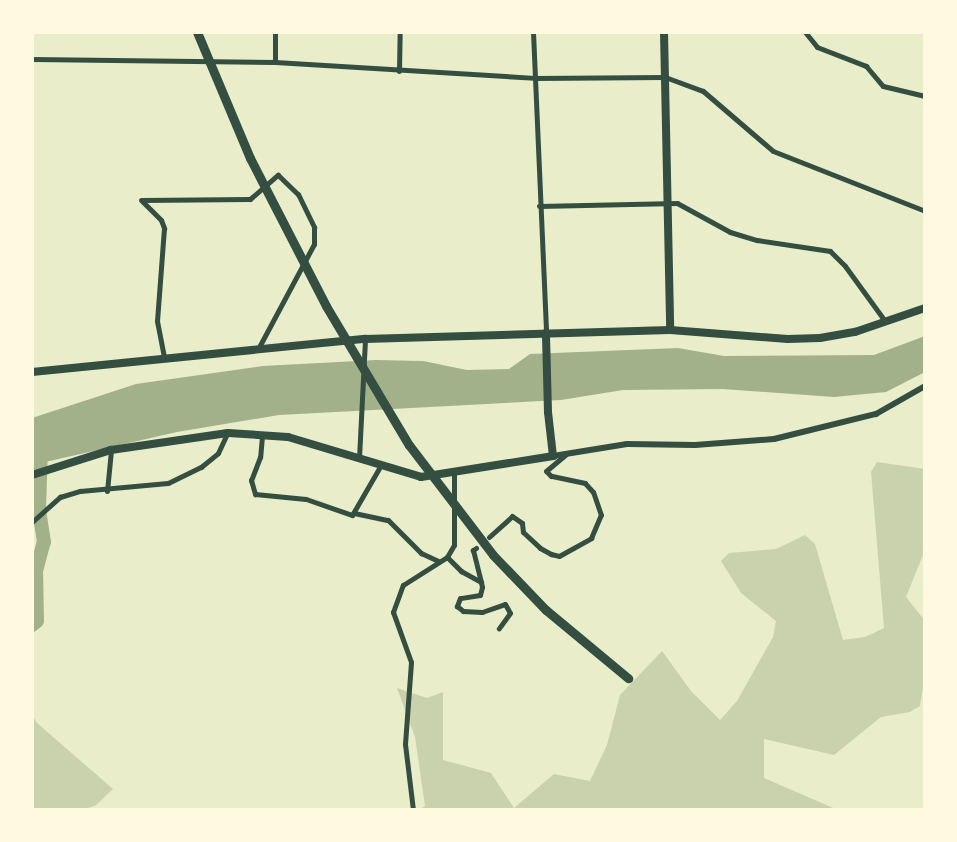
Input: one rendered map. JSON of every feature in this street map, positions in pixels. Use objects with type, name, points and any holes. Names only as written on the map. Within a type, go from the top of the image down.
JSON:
[{"type":"highway","points":[[197,32],[250,158],[339,330],[409,445],[466,523],[546,610],[628,678]]},
{"type":"main road","points":[[664,32],[670,330]]},
{"type":"main road","points":[[32,372],[259,347],[365,339],[546,337],[670,330],[788,339],[820,338],[886,322],[925,308]]},
{"type":"main road","points":[[39,473],[111,450],[228,433],[262,433],[330,448],[421,477],[454,475],[553,456],[548,412],[546,337]]},
{"type":"street","points":[[275,32],[275,62]]},
{"type":"street","points":[[399,71],[400,32]]},
{"type":"street","points":[[533,32],[546,337]]},
{"type":"street","points":[[805,32],[817,47],[866,66],[883,86],[925,96]]},
{"type":"street","points":[[32,59],[275,62],[535,78],[665,77],[703,91],[773,151],[925,211]]},
{"type":"street","points":[[164,358],[157,321],[164,228],[161,220],[141,200],[250,199],[278,175],[298,194],[314,227],[314,244],[259,347]]},
{"type":"street","points":[[539,206],[677,203],[730,232],[757,240],[830,251],[845,266],[886,322]]},
{"type":"street","points":[[359,459],[365,339]]},
{"type":"street","points":[[553,456],[627,444],[695,445],[774,439],[876,414],[925,386]]},
{"type":"street","points":[[32,522],[60,497],[80,491],[107,491],[168,483],[201,467],[218,453],[228,433]]},
{"type":"street","points":[[262,433],[260,457],[251,480],[255,494],[306,499],[388,520],[421,553],[438,562]]},
{"type":"street","points":[[107,491],[111,450]]},
{"type":"street","points":[[489,537],[512,516],[522,523],[523,532],[551,554],[559,556],[591,538],[601,515],[593,492],[585,483],[551,476],[546,471],[564,459],[567,453]]},
{"type":"street","points":[[354,513],[381,465]]},
{"type":"street","points":[[413,810],[405,744],[411,662],[393,612],[403,585],[447,557],[454,545],[454,475]]},
{"type":"street","points":[[476,548],[473,550],[481,582],[480,595],[460,598],[457,606],[463,611],[482,612],[505,604],[510,613],[499,628]]},
{"type":"street","points":[[447,557],[461,571],[481,582]]},
{"type":"shaded area","points":[[925,336],[925,372],[886,392],[834,397],[723,389],[623,390],[561,400],[279,415],[177,432],[32,465],[32,418],[136,384],[263,366],[376,360],[423,361],[467,370],[509,369],[530,354],[678,348],[724,356],[874,355]]},
{"type":"shaded area","points":[[877,462],[925,469],[925,550],[906,597],[925,621],[925,675],[920,706],[910,712],[881,717],[834,755],[764,739],[764,778],[838,810],[419,810],[425,806],[415,737],[397,688],[427,698],[443,692],[443,760],[491,773],[514,808],[554,774],[590,781],[607,745],[620,695],[662,651],[691,691],[720,720],[737,701],[773,637],[776,621],[741,593],[721,561],[729,553],[776,549],[805,535],[815,544],[843,640],[865,637],[884,628],[871,472]]},
{"type":"shaded area","points":[[32,715],[37,723],[113,789],[95,806],[81,810],[32,810]]},
{"type":"waterway","points":[[32,625],[37,621],[36,571],[44,542],[39,510],[41,446]]}]
